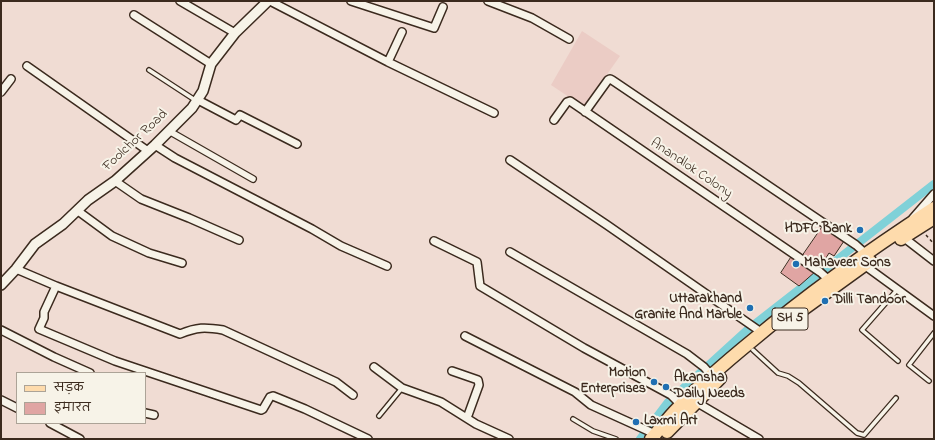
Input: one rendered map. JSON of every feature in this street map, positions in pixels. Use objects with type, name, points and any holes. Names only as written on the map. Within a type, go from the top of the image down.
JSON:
[{"type":"main road","points":[[652,434],[675,400],[755,328],[823,275],[861,252],[914,226],[934,208]]},
{"type":"main road","name":"SH 5","points":[[652,434],[696,402],[718,380],[794,316],[861,252],[903,237],[914,226],[934,218]]},
{"type":"street","points":[[180,1],[235,33]]},
{"type":"street","points":[[351,1],[434,28],[444,7]]},
{"type":"street","points":[[488,1],[532,18],[569,39]]},
{"type":"street","points":[[265,2],[494,113]]},
{"type":"street","name":"Foolchor Road","points":[[2,282],[16,269],[35,244],[63,224],[88,200],[115,181],[169,131],[197,101],[203,91],[211,64],[235,33],[265,2]]},
{"type":"street","points":[[134,15],[211,64]]},
{"type":"street","points":[[388,62],[402,32]]},
{"type":"street","points":[[27,66],[152,148],[175,158],[312,229],[341,246],[387,266]]},
{"type":"street","points":[[1,92],[11,79]]},
{"type":"street","points":[[585,112],[608,80],[612,80],[861,252],[897,290],[934,316]]},
{"type":"street","points":[[197,101],[236,120],[240,115],[296,144]]},
{"type":"street","name":"Anandlok Colony","points":[[554,120],[568,101],[823,275]]},
{"type":"street","points":[[169,131],[253,179]]},
{"type":"street","points":[[510,160],[755,328]]},
{"type":"street","points":[[115,181],[141,199],[239,240]]},
{"type":"street","points":[[914,226],[934,194]]},
{"type":"street","points":[[78,211],[112,236],[149,253],[182,263]]},
{"type":"street","points":[[903,237],[934,261]]},
{"type":"street","points":[[434,241],[477,262],[481,286],[584,348],[675,400]]},
{"type":"street","points":[[510,252],[681,350],[708,371]]},
{"type":"street","points":[[16,269],[180,334],[203,327],[223,330],[336,382],[353,395]]},
{"type":"street","points":[[56,286],[44,312],[44,318],[39,329],[115,361],[261,410],[270,396],[272,396],[305,409],[368,439]]},
{"type":"street","points":[[1,330],[54,357],[88,372]]},
{"type":"street","points":[[465,336],[575,392],[591,405],[652,434]]},
{"type":"street","points":[[374,367],[402,388],[441,402],[476,424],[509,439]]},
{"type":"street","points":[[452,371],[478,380],[479,385],[467,418]]},
{"type":"street","points":[[1,400],[16,408]]},
{"type":"street","points":[[696,402],[759,439]]},
{"type":"street","points":[[146,412],[154,415]]},
{"type":"street","points":[[52,424],[80,439]]},
{"type":"lane","points":[[149,70],[197,101]]},
{"type":"lane","points":[[897,290],[862,330],[898,361]]},
{"type":"lane","points":[[929,381],[910,366],[910,363],[934,333]]},
{"type":"lane","points":[[753,350],[769,366],[778,373],[788,376],[799,383],[862,436],[896,398]]},
{"type":"lane","points":[[379,416],[402,388]]},
{"type":"lane","points":[[572,419],[593,431],[616,439]]},
{"type":"path","points":[[914,226],[934,244]]},
{"type":"shaded area","points":[[582,31],[620,56],[584,107],[551,85]]},
{"type":"building","points":[[823,226],[844,241],[834,256],[829,253],[821,266],[803,255]]},
{"type":"building","name":"Mahaveer Sons","points":[[792,256],[816,271],[799,286],[781,273]]},
{"type":"waterway","points":[[640,439],[668,402],[747,330],[934,184]]},
{"type":"place","name":"HDFC Bank","points":[[860,230]]},
{"type":"place","name":"Mahaveer Sons","points":[[796,264]]},
{"type":"place","name":"Dilli Tandoor","points":[[825,301]]},
{"type":"place","name":"Uttarakhand Granite And Marble","points":[[750,308]]},
{"type":"place","name":"Motion Enterprises","points":[[654,382]]},
{"type":"place","name":"Akansha Daily Needs","points":[[666,387]]},
{"type":"place","name":"Laxmi Art","points":[[636,422]]}]
